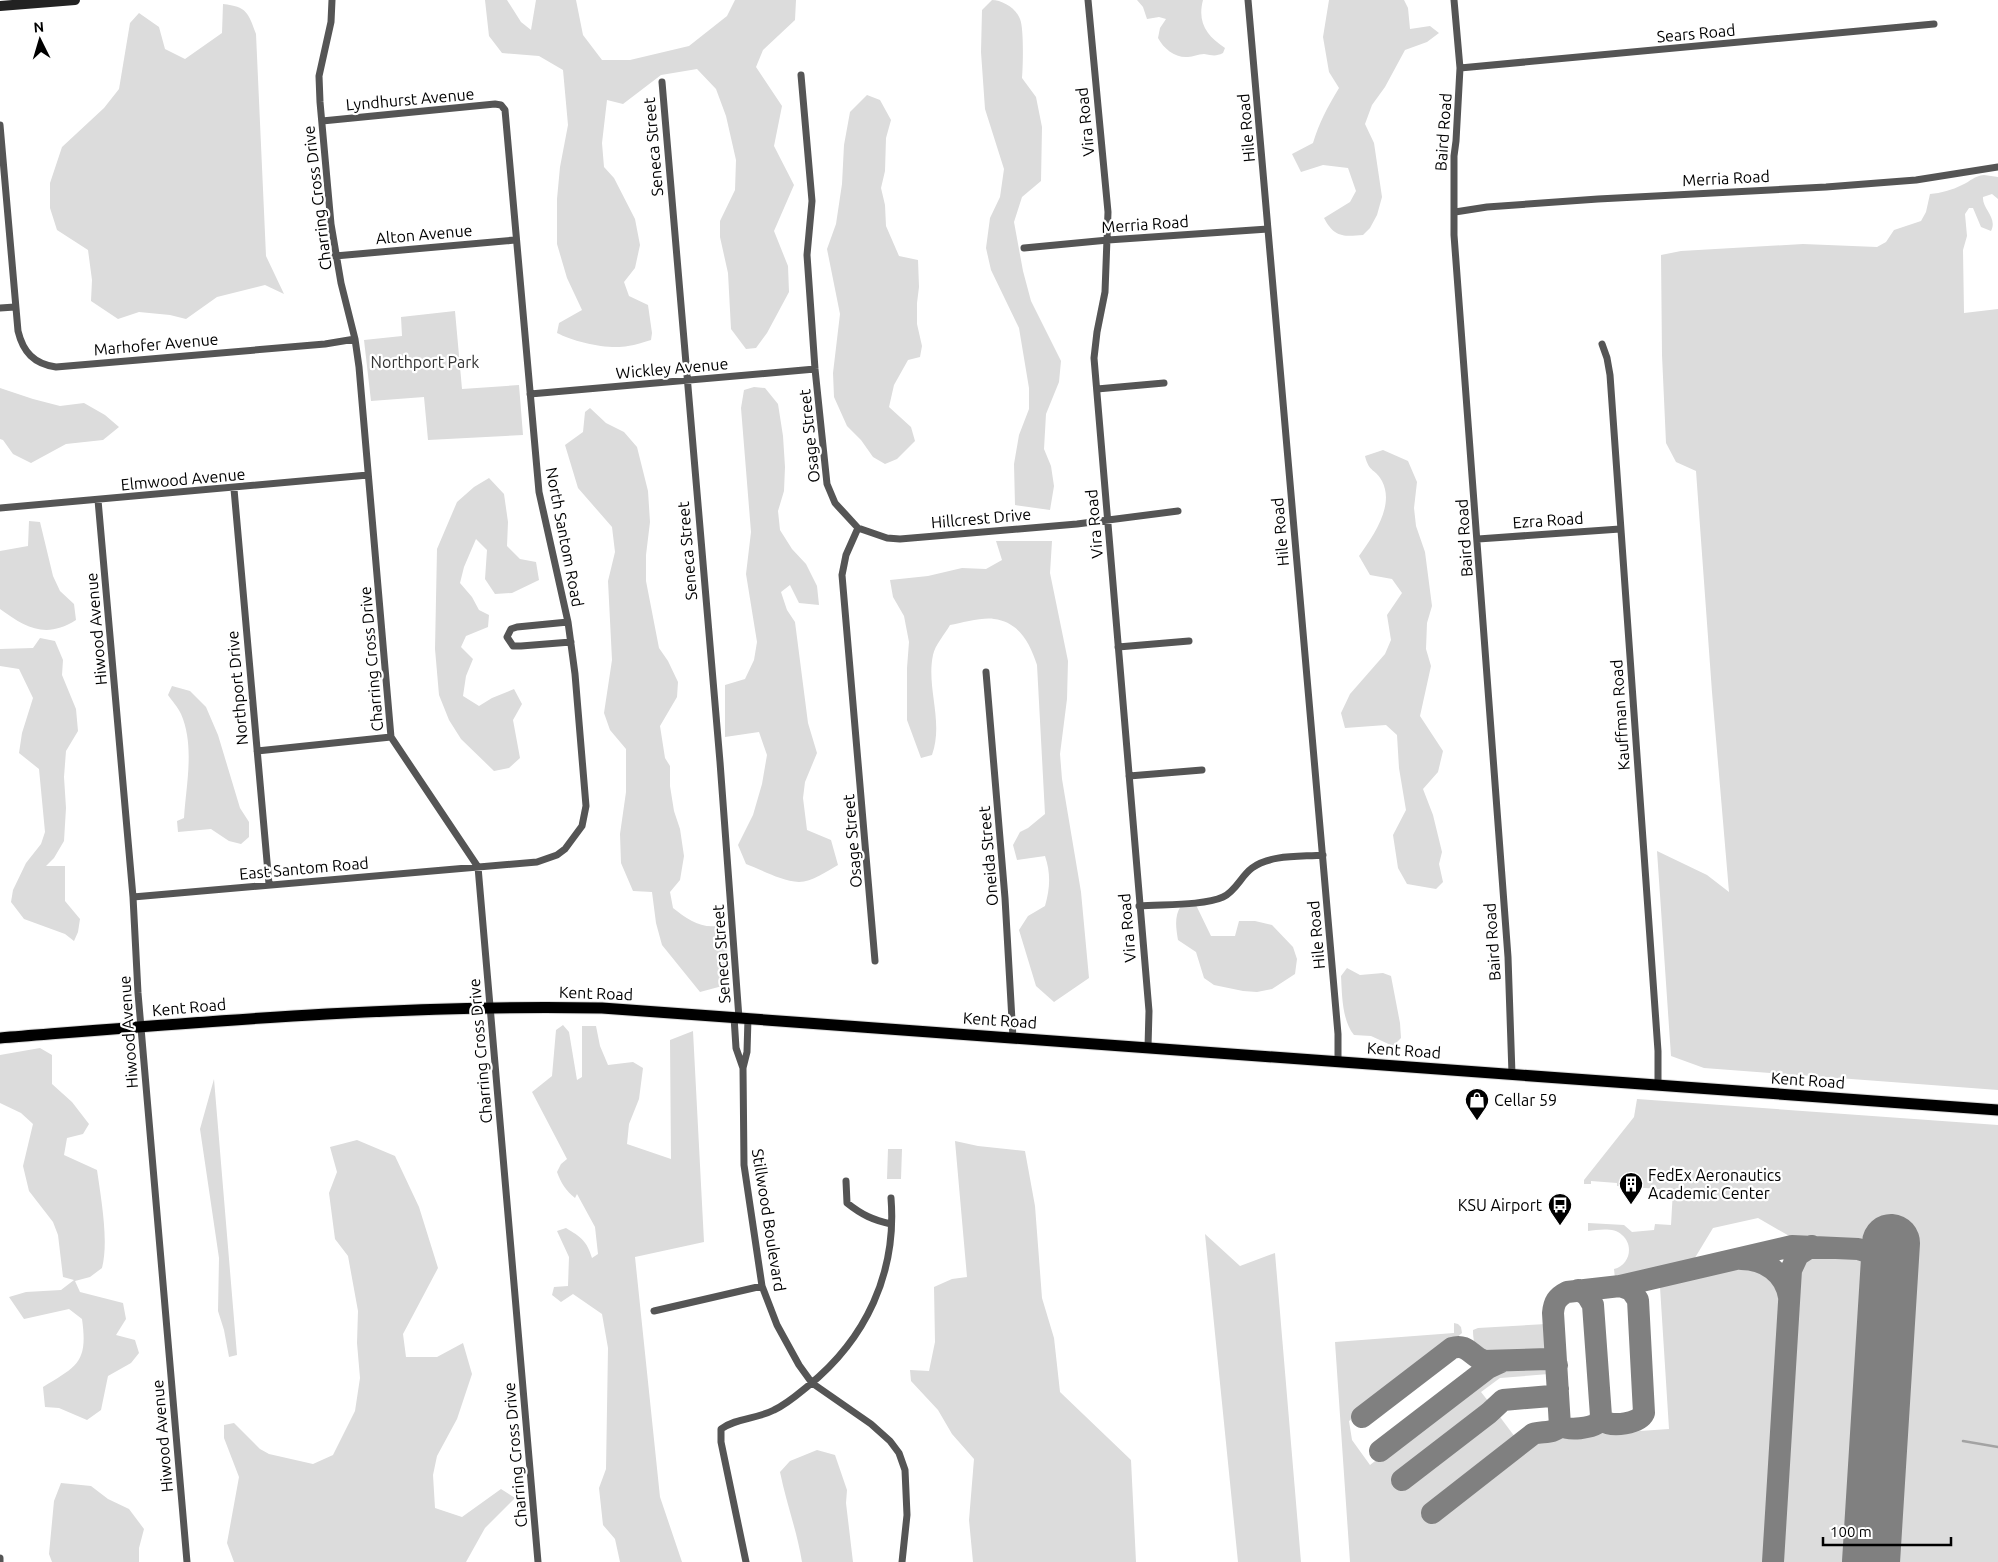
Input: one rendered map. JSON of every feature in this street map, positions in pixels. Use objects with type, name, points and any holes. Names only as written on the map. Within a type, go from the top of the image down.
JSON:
[{"type":"main road","points":[[0,6],[75,0]]},
{"type":"main road","name":"Kent Road","points":[[0,1038],[307,1014],[491,1008],[602,1008],[1998,1110]]},
{"type":"street","name":"Charring Cross Drive","points":[[332,0],[332,22],[319,76],[322,120],[331,224],[336,256],[355,339],[391,738],[478,868],[538,1562]]},
{"type":"street","name":"Vira Road","points":[[1088,0],[1108,212],[1105,292],[1095,345],[1097,389],[1149,1011],[1148,1047]]},
{"type":"street","name":"Hile Road","points":[[1248,0],[1323,855],[1338,1034],[1338,1061]]},
{"type":"street","name":"Baird Road","points":[[1454,0],[1460,68],[1454,156],[1454,235],[1508,957],[1512,1074]]},
{"type":"street","name":"Sears Road","points":[[1460,68],[1934,24]]},
{"type":"street","name":"Osage Street","points":[[801,75],[812,201],[807,255],[815,369],[827,484],[835,503],[858,528],[846,555],[842,575],[875,961]]},
{"type":"street","name":"Seneca Street","points":[[662,82],[740,1018]]},
{"type":"street","name":"Lyndhurst Avenue","points":[[322,120],[501,105]]},
{"type":"street","name":"North Santom Road","points":[[478,868],[537,862],[552,857],[565,849],[582,826],[586,806],[571,642],[539,492],[515,240],[506,114],[501,105]]},
{"type":"street","name":"Marhofer Avenue","points":[[0,125],[21,344],[36,361],[45,366],[56,367],[325,344],[355,339]]},
{"type":"street","name":"Merria Road","points":[[1455,212],[1487,207],[1598,199],[1826,187],[1916,180],[1998,167]]},
{"type":"street","name":"Merria Road","points":[[1024,248],[1268,229]]},
{"type":"street","name":"Alton Avenue","points":[[336,256],[515,240]]},
{"type":"street","points":[[0,308],[16,306]]},
{"type":"street","name":"Kauffman Road","points":[[1602,344],[1610,375],[1658,1051],[1658,1085]]},
{"type":"street","name":"Wickley Avenue","points":[[530,394],[815,369]]},
{"type":"street","points":[[1097,389],[1164,383]]},
{"type":"street","name":"Elmwood Avenue","points":[[0,508],[368,476]]},
{"type":"street","name":"Northport Drive","points":[[234,489],[269,884]]},
{"type":"street","name":"Hiwood Avenue","points":[[98,500],[133,897],[140,1027],[187,1562]]},
{"type":"street","name":"Hillcrest Drive","points":[[858,528],[887,538],[900,539],[1077,524],[1178,511]]},
{"type":"street","name":"Ezra Road","points":[[1478,539],[1620,529]]},
{"type":"street","points":[[568,622],[517,627],[511,629],[507,637],[513,646],[571,642]]},
{"type":"street","points":[[1118,647],[1189,641]]},
{"type":"street","name":"Oneida Street","points":[[986,672],[1005,898],[1013,1038]]},
{"type":"street","points":[[257,750],[391,738]]},
{"type":"street","points":[[1129,776],[1202,770]]},
{"type":"street","points":[[1139,906],[1214,900],[1229,894],[1247,873],[1261,863],[1323,855]]},
{"type":"street","name":"East Santom Road","points":[[133,897],[269,884],[478,868]]},
{"type":"street","name":"Stillwood Boulevard","points":[[740,1018],[736,1048],[743,1068]]},
{"type":"street","name":"Stillwood Boulevard","points":[[740,1018],[747,1052],[743,1068],[744,1165],[762,1286],[777,1325],[799,1365],[812,1383],[871,1424],[890,1441],[899,1453],[905,1470],[907,1515],[902,1562]]},
{"type":"street","points":[[846,1182],[848,1203],[862,1215],[873,1220],[891,1224]]},
{"type":"street","points":[[746,1562],[721,1442],[720,1429],[730,1423],[774,1411],[791,1400],[833,1364],[850,1343],[870,1312],[881,1286],[891,1238],[890,1198]]},
{"type":"street","points":[[654,1312],[762,1286]]},
{"type":"green space","points":[[485,0],[507,0],[521,22],[531,30],[536,0],[576,0],[583,35],[602,60],[630,60],[689,46],[727,16],[735,0],[796,0],[795,20],[763,50],[756,67],[782,106],[774,146],[794,185],[774,231],[788,266],[789,292],[767,333],[756,348],[746,349],[731,329],[728,273],[720,237],[720,221],[735,190],[736,160],[726,116],[716,89],[697,69],[661,75],[623,104],[607,100],[602,143],[604,167],[614,178],[635,219],[640,245],[635,268],[624,282],[629,296],[648,305],[652,333],[651,340],[631,346],[611,347],[582,342],[557,333],[559,323],[582,310],[567,278],[557,244],[557,199],[560,167],[568,125],[563,70],[539,56],[502,53],[489,36]]},
{"type":"green space","points":[[992,0],[1008,5],[1020,19],[1023,39],[1022,78],[1036,97],[1042,127],[1041,181],[1022,197],[1014,222],[1023,271],[1031,301],[1061,361],[1059,382],[1046,414],[1044,449],[1051,466],[1054,486],[1050,510],[1015,505],[1014,464],[1019,435],[1029,409],[1029,388],[1019,328],[991,270],[986,248],[990,218],[1000,197],[1004,169],[985,109],[981,52],[982,10]]},
{"type":"green space","points":[[1137,0],[1203,0],[1201,16],[1205,28],[1213,39],[1225,48],[1223,53],[1183,57],[1170,52],[1158,38],[1160,28],[1166,19],[1159,17],[1147,19],[1143,7]]},
{"type":"green space","points":[[1329,0],[1404,0],[1408,8],[1410,29],[1430,26],[1439,33],[1427,42],[1405,50],[1385,87],[1372,105],[1365,124],[1374,143],[1382,197],[1377,215],[1370,228],[1363,235],[1345,236],[1335,232],[1324,218],[1350,202],[1356,191],[1348,168],[1323,165],[1301,172],[1292,154],[1313,143],[1324,115],[1339,88],[1329,72],[1323,37]]},
{"type":"green space","points":[[223,4],[237,7],[246,12],[256,34],[266,256],[284,294],[265,285],[217,297],[186,319],[170,315],[139,312],[118,319],[91,301],[92,280],[88,250],[57,230],[50,208],[50,183],[62,147],[104,108],[119,89],[130,23],[139,13],[159,27],[165,49],[185,59],[222,33]]},
{"type":"green space","points":[[867,95],[880,100],[891,120],[886,138],[885,171],[881,188],[885,205],[886,226],[899,256],[918,260],[917,324],[922,346],[920,357],[908,360],[894,385],[889,407],[911,427],[915,441],[897,459],[885,464],[873,457],[861,440],[847,426],[834,397],[833,373],[840,314],[827,249],[836,224],[842,184],[844,145],[850,112]]},
{"type":"green space","points":[[1984,175],[1998,177],[1998,199],[1992,194],[1983,197],[1993,226],[1991,231],[1981,227],[1973,208],[1969,208],[1965,214],[1967,236],[1963,250],[1964,313],[1998,309],[1998,1090],[1704,1068],[1671,1056],[1657,851],[1707,875],[1729,892],[1696,471],[1676,462],[1666,443],[1662,355],[1661,255],[1681,251],[1803,244],[1877,247],[1886,242],[1894,230],[1921,221],[1926,212],[1930,194],[1950,190]]},
{"type":"green space","name":"Northport Park","points":[[455,311],[462,389],[519,385],[523,435],[428,440],[424,397],[371,401],[364,340],[402,336],[401,317]]},
{"type":"green space","points":[[754,387],[765,388],[778,404],[785,467],[784,491],[778,511],[780,530],[792,549],[806,564],[817,586],[819,605],[799,603],[790,585],[781,592],[787,610],[795,622],[808,723],[817,753],[805,782],[803,798],[807,830],[831,840],[838,865],[804,882],[779,877],[746,864],[738,845],[753,815],[762,784],[767,755],[759,732],[725,737],[725,685],[745,679],[754,660],[757,642],[746,574],[751,532],[741,408],[744,390]]},
{"type":"green space","points":[[0,388],[60,406],[84,403],[105,415],[119,427],[103,440],[66,444],[31,463],[13,454],[3,440],[0,439]]},
{"type":"green space","points":[[590,408],[606,423],[624,432],[637,447],[648,491],[650,522],[646,555],[646,581],[659,648],[668,661],[678,682],[677,697],[660,726],[665,758],[670,766],[670,786],[684,856],[680,880],[670,892],[673,908],[690,920],[708,926],[723,925],[730,967],[726,985],[700,992],[662,945],[656,923],[652,892],[633,891],[621,863],[620,834],[626,792],[626,749],[610,730],[604,713],[612,660],[608,581],[615,552],[612,527],[578,488],[565,445],[583,432],[585,412]]},
{"type":"green space","points":[[1383,450],[1408,461],[1417,482],[1414,508],[1416,526],[1425,552],[1432,606],[1427,623],[1426,649],[1431,666],[1420,716],[1443,751],[1438,772],[1423,789],[1433,815],[1442,852],[1439,864],[1443,882],[1436,889],[1407,884],[1398,868],[1393,835],[1406,810],[1399,768],[1397,735],[1386,725],[1345,728],[1341,713],[1350,694],[1385,654],[1391,640],[1387,615],[1402,593],[1392,579],[1370,575],[1359,556],[1381,520],[1386,500],[1382,481],[1368,465],[1365,456]]},
{"type":"green space","points":[[489,478],[504,494],[508,522],[507,546],[520,559],[536,562],[539,580],[512,593],[495,594],[485,579],[487,550],[476,539],[464,567],[460,583],[472,597],[479,610],[489,615],[488,627],[466,636],[461,647],[473,659],[466,676],[463,696],[479,706],[492,698],[514,689],[522,704],[513,720],[520,758],[509,768],[494,771],[461,739],[449,720],[439,695],[435,649],[437,549],[457,502],[474,487]]},
{"type":"green space","points":[[29,521],[40,522],[53,576],[60,591],[74,604],[76,620],[55,629],[36,629],[0,609],[0,551],[28,546]]},
{"type":"green space","points":[[996,541],[1052,541],[1050,573],[1068,661],[1067,699],[1060,754],[1062,779],[1081,892],[1089,978],[1054,1002],[1036,986],[1019,930],[1028,916],[1045,906],[1049,881],[1045,856],[1017,860],[1013,845],[1020,832],[1045,814],[1037,665],[1027,642],[1017,629],[1010,624],[994,619],[978,619],[950,625],[934,651],[931,667],[936,717],[935,742],[932,755],[921,758],[907,720],[909,642],[904,616],[893,597],[890,580],[928,576],[962,568],[986,569],[1002,560]]},
{"type":"green space","points":[[40,638],[55,641],[63,660],[62,675],[76,709],[78,731],[66,751],[64,841],[54,858],[46,866],[65,866],[65,901],[80,919],[74,941],[65,934],[24,919],[11,902],[13,890],[26,863],[41,844],[45,832],[39,769],[19,753],[22,733],[33,698],[19,669],[0,666],[0,649],[33,648]]},
{"type":"green space","points":[[172,686],[190,691],[206,707],[218,735],[240,808],[249,822],[249,837],[241,844],[229,841],[211,829],[178,832],[177,821],[184,818],[189,752],[188,739],[181,714],[168,695]]},
{"type":"green space","points":[[1196,905],[1211,936],[1235,936],[1239,921],[1255,921],[1272,925],[1293,947],[1297,959],[1295,974],[1272,989],[1257,992],[1214,985],[1204,978],[1196,952],[1178,940],[1176,922],[1181,906]]},
{"type":"green space","points":[[1347,968],[1360,975],[1383,973],[1391,976],[1401,1038],[1393,1046],[1371,1036],[1354,1035],[1350,1029],[1343,1007],[1341,983],[1341,976]]},
{"type":"green space","points":[[563,1025],[569,1032],[577,1080],[582,1077],[582,1026],[596,1026],[600,1046],[608,1065],[633,1062],[643,1068],[639,1099],[629,1124],[627,1144],[671,1159],[670,1040],[693,1031],[704,1242],[635,1257],[660,1497],[682,1562],[620,1562],[615,1539],[603,1525],[599,1488],[606,1469],[608,1348],[602,1314],[573,1294],[561,1302],[552,1295],[554,1287],[568,1286],[569,1257],[557,1231],[566,1228],[583,1240],[592,1258],[598,1254],[595,1227],[577,1194],[575,1198],[566,1190],[560,1180],[557,1172],[561,1164],[567,1159],[532,1092],[552,1076],[556,1030]]},
{"type":"green space","points":[[40,1048],[52,1055],[52,1084],[72,1102],[89,1124],[83,1134],[67,1138],[64,1155],[97,1170],[105,1233],[102,1268],[90,1277],[75,1281],[80,1292],[123,1303],[126,1319],[116,1335],[135,1340],[139,1353],[131,1363],[108,1376],[101,1410],[87,1420],[59,1408],[45,1407],[43,1387],[65,1374],[78,1361],[82,1354],[83,1345],[82,1319],[69,1309],[24,1319],[9,1297],[26,1292],[61,1290],[74,1280],[63,1277],[58,1235],[53,1222],[29,1191],[23,1166],[33,1124],[21,1113],[0,1103],[0,1055]]},
{"type":"green space","points":[[214,1079],[237,1355],[229,1357],[218,1311],[219,1258],[200,1129]]},
{"type":"green space","points":[[1637,1099],[1998,1125],[1998,1562],[1883,1562],[1902,1244],[1791,1237],[1758,1218],[1713,1228],[1693,1261],[1615,1279],[1614,1269],[1627,1259],[1629,1249],[1626,1239],[1619,1232],[1615,1231],[1588,1231],[1588,1223],[1624,1225],[1632,1232],[1654,1230],[1655,1224],[1671,1225],[1673,1190],[1617,1186],[1617,1183],[1591,1181],[1591,1184],[1584,1184],[1584,1180],[1634,1117]]},
{"type":"green space","points":[[357,1140],[395,1156],[419,1207],[438,1268],[403,1334],[406,1357],[437,1357],[463,1343],[472,1374],[457,1419],[437,1456],[433,1475],[435,1508],[462,1517],[501,1489],[515,1498],[485,1528],[466,1562],[234,1562],[227,1543],[239,1477],[224,1438],[224,1425],[234,1423],[260,1449],[269,1454],[313,1464],[333,1455],[355,1411],[360,1378],[357,1343],[358,1311],[348,1256],[335,1239],[329,1193],[337,1172],[330,1147]]},
{"type":"green space","points":[[955,1141],[978,1146],[1025,1151],[1035,1206],[1042,1298],[1054,1338],[1060,1392],[1131,1460],[1136,1562],[973,1562],[969,1520],[974,1459],[952,1434],[938,1410],[911,1381],[910,1370],[929,1371],[935,1342],[934,1287],[952,1279],[967,1277]]},
{"type":"green space","points":[[888,1149],[902,1149],[901,1179],[887,1179]]},
{"type":"green space","points":[[1205,1234],[1240,1266],[1275,1253],[1301,1562],[1238,1562]]},
{"type":"green space","points":[[1812,1255],[1859,1257],[1870,1261],[1875,1270],[1858,1562],[1781,1562],[1799,1274],[1803,1261]]},
{"type":"green space","points":[[1738,1267],[1754,1269],[1766,1275],[1775,1285],[1781,1300],[1766,1562],[1350,1562],[1335,1342],[1454,1333],[1454,1323],[1461,1327],[1462,1333],[1455,1339],[1349,1421],[1352,1440],[1370,1465],[1493,1371],[1505,1368],[1548,1368],[1549,1374],[1500,1378],[1481,1392],[1492,1406],[1400,1477],[1404,1483],[1497,1413],[1518,1441],[1427,1512],[1432,1519],[1532,1442],[1625,1430],[1625,1432],[1669,1429],[1660,1287]]},
{"type":"green space","points":[[1546,1324],[1547,1349],[1543,1352],[1504,1356],[1489,1355],[1484,1354],[1476,1347],[1474,1340],[1473,1330],[1478,1328]]},
{"type":"green space","points":[[817,1450],[835,1455],[847,1490],[846,1503],[853,1562],[802,1562],[780,1472],[790,1461]]},
{"type":"green space","points":[[61,1483],[91,1486],[108,1499],[129,1509],[144,1529],[139,1548],[139,1562],[52,1562],[49,1554],[54,1501]]},
{"type":"waterway","points":[[1963,1441],[1998,1447]]},
{"type":"taxiway","points":[[1432,1513],[1533,1434],[1551,1431],[1560,1426],[1553,1313],[1557,1300],[1567,1292],[1620,1286],[1792,1246],[1858,1249],[1868,1252],[1880,1262],[1886,1276],[1888,1289]]},
{"type":"taxiway","points":[[1773,1562],[1791,1270],[1798,1255],[1812,1246]]},
{"type":"taxiway","points":[[1741,1259],[1758,1262],[1772,1269],[1783,1281],[1789,1297]]},
{"type":"taxiway","points":[[1601,1416],[1603,1421],[1607,1423],[1619,1424],[1637,1420],[1644,1413],[1638,1300],[1631,1290],[1620,1286]]},
{"type":"taxiway","points":[[1560,1421],[1562,1426],[1566,1428],[1580,1428],[1598,1423],[1601,1416],[1593,1305],[1587,1295],[1578,1290]]},
{"type":"taxiway","points":[[1362,1417],[1452,1348],[1461,1347],[1484,1361],[1552,1359],[1557,1365]]},
{"type":"taxiway","points":[[1380,1451],[1488,1368],[1501,1362]]},
{"type":"taxiway","points":[[1402,1480],[1503,1400],[1551,1396],[1558,1389]]},
{"type":"runway","points":[[1871,1562],[1891,1243]]},
{"type":"place","name":"Cellar 59","points":[[1477,1121]]},
{"type":"place","name":"FedEx Aeronautics Academic Center","points":[[1631,1205]]},
{"type":"place","name":"KSU Airport","points":[[1560,1226]]}]
